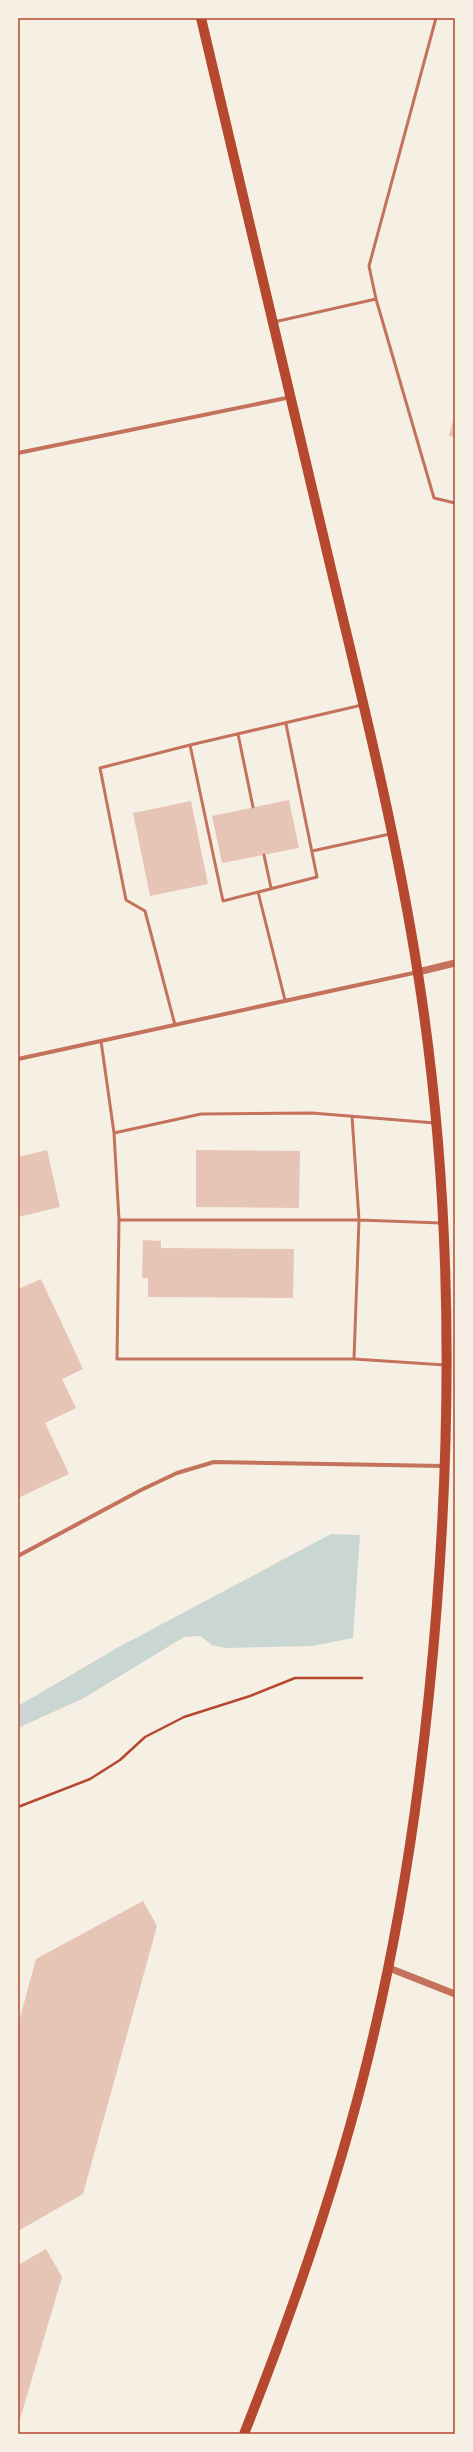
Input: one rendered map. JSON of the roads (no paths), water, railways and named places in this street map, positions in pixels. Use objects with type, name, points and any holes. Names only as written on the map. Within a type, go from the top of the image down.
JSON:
[{"type":"main road","points":[[202,18],[364,705],[392,834],[418,972],[436,1123],[444,1223],[448,1366],[446,1466],[432,1685],[407,1865],[389,1968],[360,2090],[326,2208],[298,2292],[244,2434]]},
{"type":"street","points":[[18,452],[291,397]]},
{"type":"street","points":[[18,1059],[455,963]]},
{"type":"street","points":[[18,1556],[177,1473],[214,1462],[446,1466]]},
{"type":"street","points":[[389,1968],[455,1994]]},
{"type":"lane","points":[[436,18],[369,266],[376,299],[434,498],[455,503]]},
{"type":"lane","points":[[273,322],[376,299]]},
{"type":"lane","points":[[175,1025],[145,911],[126,900],[100,768],[190,745],[364,705]]},
{"type":"lane","points":[[190,745],[222,901],[317,877],[286,724]]},
{"type":"lane","points":[[238,734],[253,808]]},
{"type":"lane","points":[[312,851],[392,834]]},
{"type":"lane","points":[[264,855],[271,888]]},
{"type":"lane","points":[[258,892],[285,1000]]},
{"type":"lane","points":[[101,1041],[114,1133],[119,1220],[117,1359],[354,1359],[448,1366]]},
{"type":"lane","points":[[114,1133],[201,1114],[312,1113],[436,1123]]},
{"type":"lane","points":[[352,1116],[359,1220],[354,1359]]},
{"type":"lane","points":[[119,1220],[359,1220],[444,1223]]}]
